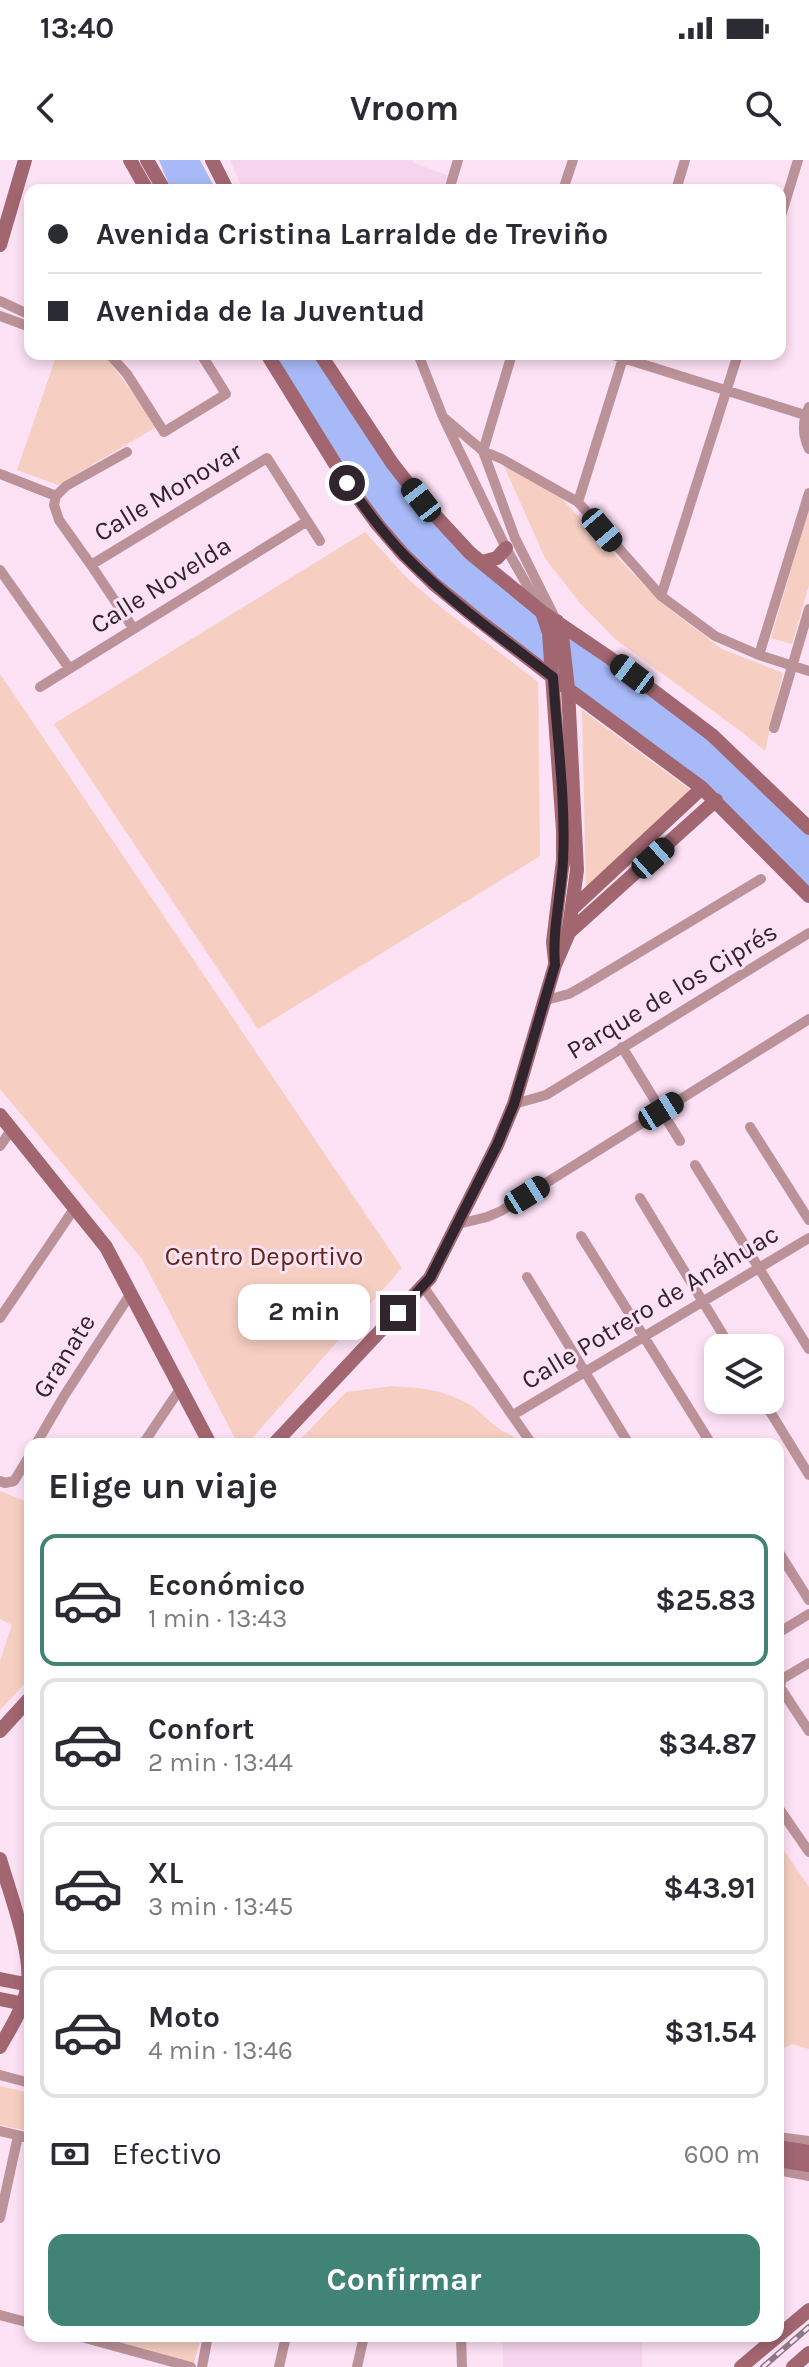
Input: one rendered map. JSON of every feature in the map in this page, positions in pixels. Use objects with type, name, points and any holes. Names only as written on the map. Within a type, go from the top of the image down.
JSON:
[{"type":"street","points":[[0,245],[25,160]]},
{"type":"street","points":[[15,196],[36,160]]},
{"type":"street","points":[[130,160],[144,184]]},
{"type":"street","points":[[147,160],[161,184]]},
{"type":"street","points":[[203,160],[213,184]]},
{"type":"street","points":[[212,160],[224,184]]},
{"type":"street","points":[[451,184],[458,160]]},
{"type":"street","points":[[565,184],[573,160]]},
{"type":"street","points":[[678,184],[685,160]]},
{"type":"street","points":[[786,199],[798,160]]},
{"type":"street","points":[[0,301],[24,312]]},
{"type":"street","points":[[0,316],[24,325]]},
{"type":"street","points":[[116,360],[164,432],[226,394],[205,360]]},
{"type":"street","points":[[271,360],[347,483],[403,554],[434,584],[702,788],[809,896]]},
{"type":"street","points":[[324,360],[402,475],[451,533],[542,612]]},
{"type":"street","points":[[420,360],[443,417],[506,548],[542,612],[556,630],[712,735],[809,828]]},
{"type":"street","points":[[280,1438],[423,1286],[435,1268],[497,1145],[514,1104],[555,965],[568,935],[577,870],[577,836],[556,630],[515,538],[483,451],[510,360]]},
{"type":"street","points":[[578,502],[623,360]]},
{"type":"street","points":[[636,360],[727,390],[807,411],[803,428],[809,449]]},
{"type":"street","points":[[661,596],[736,360]]},
{"type":"street","points":[[443,417],[483,451],[578,502],[661,596],[715,636],[759,655],[809,671]]},
{"type":"street","points":[[127,452],[66,486],[56,496],[54,505],[59,520],[133,628]]},
{"type":"street","name":"Calle Monovar","points":[[91,565],[267,458],[306,522]]},
{"type":"street","points":[[0,474],[56,496]]},
{"type":"street","points":[[759,655],[809,493]]},
{"type":"street","points":[[306,522],[320,541]]},
{"type":"street","name":"Calle Novelda","points":[[40,687],[306,522]]},
{"type":"street","points":[[482,562],[497,558],[506,548]]},
{"type":"street","points":[[0,570],[69,668]]},
{"type":"street","points":[[774,728],[809,609]]},
{"type":"street","points":[[555,965],[553,942],[563,860],[560,677]]},
{"type":"street","points":[[572,909],[702,788]]},
{"type":"street","points":[[553,942],[568,935],[716,800]]},
{"type":"street","points":[[546,1000],[569,994],[585,985],[761,879]]},
{"type":"street","name":"Parque de los Ciprés","points":[[514,1104],[546,1095],[809,933]]},
{"type":"street","points":[[458,1224],[501,1211],[809,1019]]},
{"type":"street","points":[[622,1047],[680,1141]]},
{"type":"street","points":[[0,1115],[106,1247],[207,1438]]},
{"type":"street","points":[[750,1127],[809,1220]]},
{"type":"street","points":[[0,1146],[12,1129]]},
{"type":"street","points":[[695,1165],[809,1349]]},
{"type":"street","points":[[640,1198],[722,1334]]},
{"type":"street","points":[[0,1318],[76,1206]]},
{"type":"street","points":[[581,1236],[707,1438]]},
{"type":"street","name":"Calle Potrero de Anáhuac","points":[[513,1415],[809,1238]]},
{"type":"street","points":[[527,1277],[625,1438]]},
{"type":"street","points":[[423,1286],[528,1438]]},
{"type":"street","name":"Granate","points":[[40,1438],[131,1293]]},
{"type":"street","points":[[147,1438],[180,1389]]},
{"type":"street","points":[[772,1414],[809,1475]]},
{"type":"street","points":[[0,1481],[14,1481],[24,1465]]},
{"type":"street","points":[[784,1560],[809,1600]]},
{"type":"street","points":[[784,1629],[809,1614]]},
{"type":"street","points":[[784,1679],[809,1663]]},
{"type":"street","points":[[784,1695],[809,1731]]},
{"type":"street","points":[[0,1731],[24,1705]]},
{"type":"street","points":[[784,1816],[809,1852]]},
{"type":"street","points":[[0,1859],[24,1946]]},
{"type":"street","points":[[0,1979],[24,1984]]},
{"type":"street","points":[[0,1999],[24,2004]]},
{"type":"street","points":[[0,2047],[24,2007]]},
{"type":"street","points":[[0,2075],[24,2081]]},
{"type":"street","points":[[0,2131],[24,2137],[0,2218]]},
{"type":"street","points":[[784,2138],[809,2141]]},
{"type":"street","points":[[784,2148],[809,2152]]},
{"type":"street","points":[[784,2161],[809,2165]]},
{"type":"street","points":[[784,2171],[809,2176]]},
{"type":"street","points":[[784,2331],[809,2310]]},
{"type":"street","points":[[0,2315],[24,2321]]},
{"type":"street","points":[[100,2342],[191,2367]]},
{"type":"street","points":[[202,2367],[207,2342]]},
{"type":"street","points":[[279,2367],[285,2342]]},
{"type":"street","points":[[357,2367],[363,2342]]},
{"type":"street","points":[[461,2342],[462,2367]]},
{"type":"street","points":[[741,2367],[771,2342]]},
{"type":"street","points":[[793,2367],[809,2353]]},
{"type":"shaded area","points":[[230,160],[412,160],[447,175],[445,184],[240,184]]},
{"type":"shaded area","points":[[503,2342],[642,2342],[642,2367],[503,2367]]},
{"type":"green space","points":[[55,360],[108,360],[158,426],[58,485],[17,470]]},
{"type":"green space","points":[[504,466],[558,495],[660,602],[722,649],[783,673],[765,751],[615,639],[579,602],[545,558]]},
{"type":"green space","points":[[809,508],[809,585],[792,644],[771,638]]},
{"type":"green space","points":[[365,532],[408,579],[538,682],[540,856],[258,1029],[54,724]]},
{"type":"green space","name":"Centro Deportivo","points":[[0,674],[402,1268],[252,1438],[235,1438],[142,1259],[0,1089]]},
{"type":"green space","points":[[582,710],[693,792],[586,892]]},
{"type":"green space","points":[[393,1386],[453,1396],[515,1438],[302,1438],[346,1392]]},
{"type":"green space","points":[[0,1491],[24,1501],[24,1684],[0,1710],[0,1661],[12,1625],[0,1619]]},
{"type":"green space","points":[[784,1851],[809,1887],[809,2049],[792,2044],[784,2048]]},
{"type":"green space","points":[[0,2086],[24,2092],[24,2130],[0,2125]]},
{"type":"green space","points":[[114,2342],[199,2342],[194,2363]]},
{"type":"water","points":[[159,160],[200,160],[213,184],[169,184]]},
{"type":"water","points":[[271,360],[324,360],[451,533],[712,735],[809,828],[809,896],[717,800],[403,554]]},
{"type":"railway","points":[[763,2367],[809,2327]]},
{"type":"route","points":[[347,483],[378,525],[434,584],[553,677],[563,830],[563,860],[553,942],[555,965],[514,1104],[497,1145],[430,1278],[398,1313]]}]
